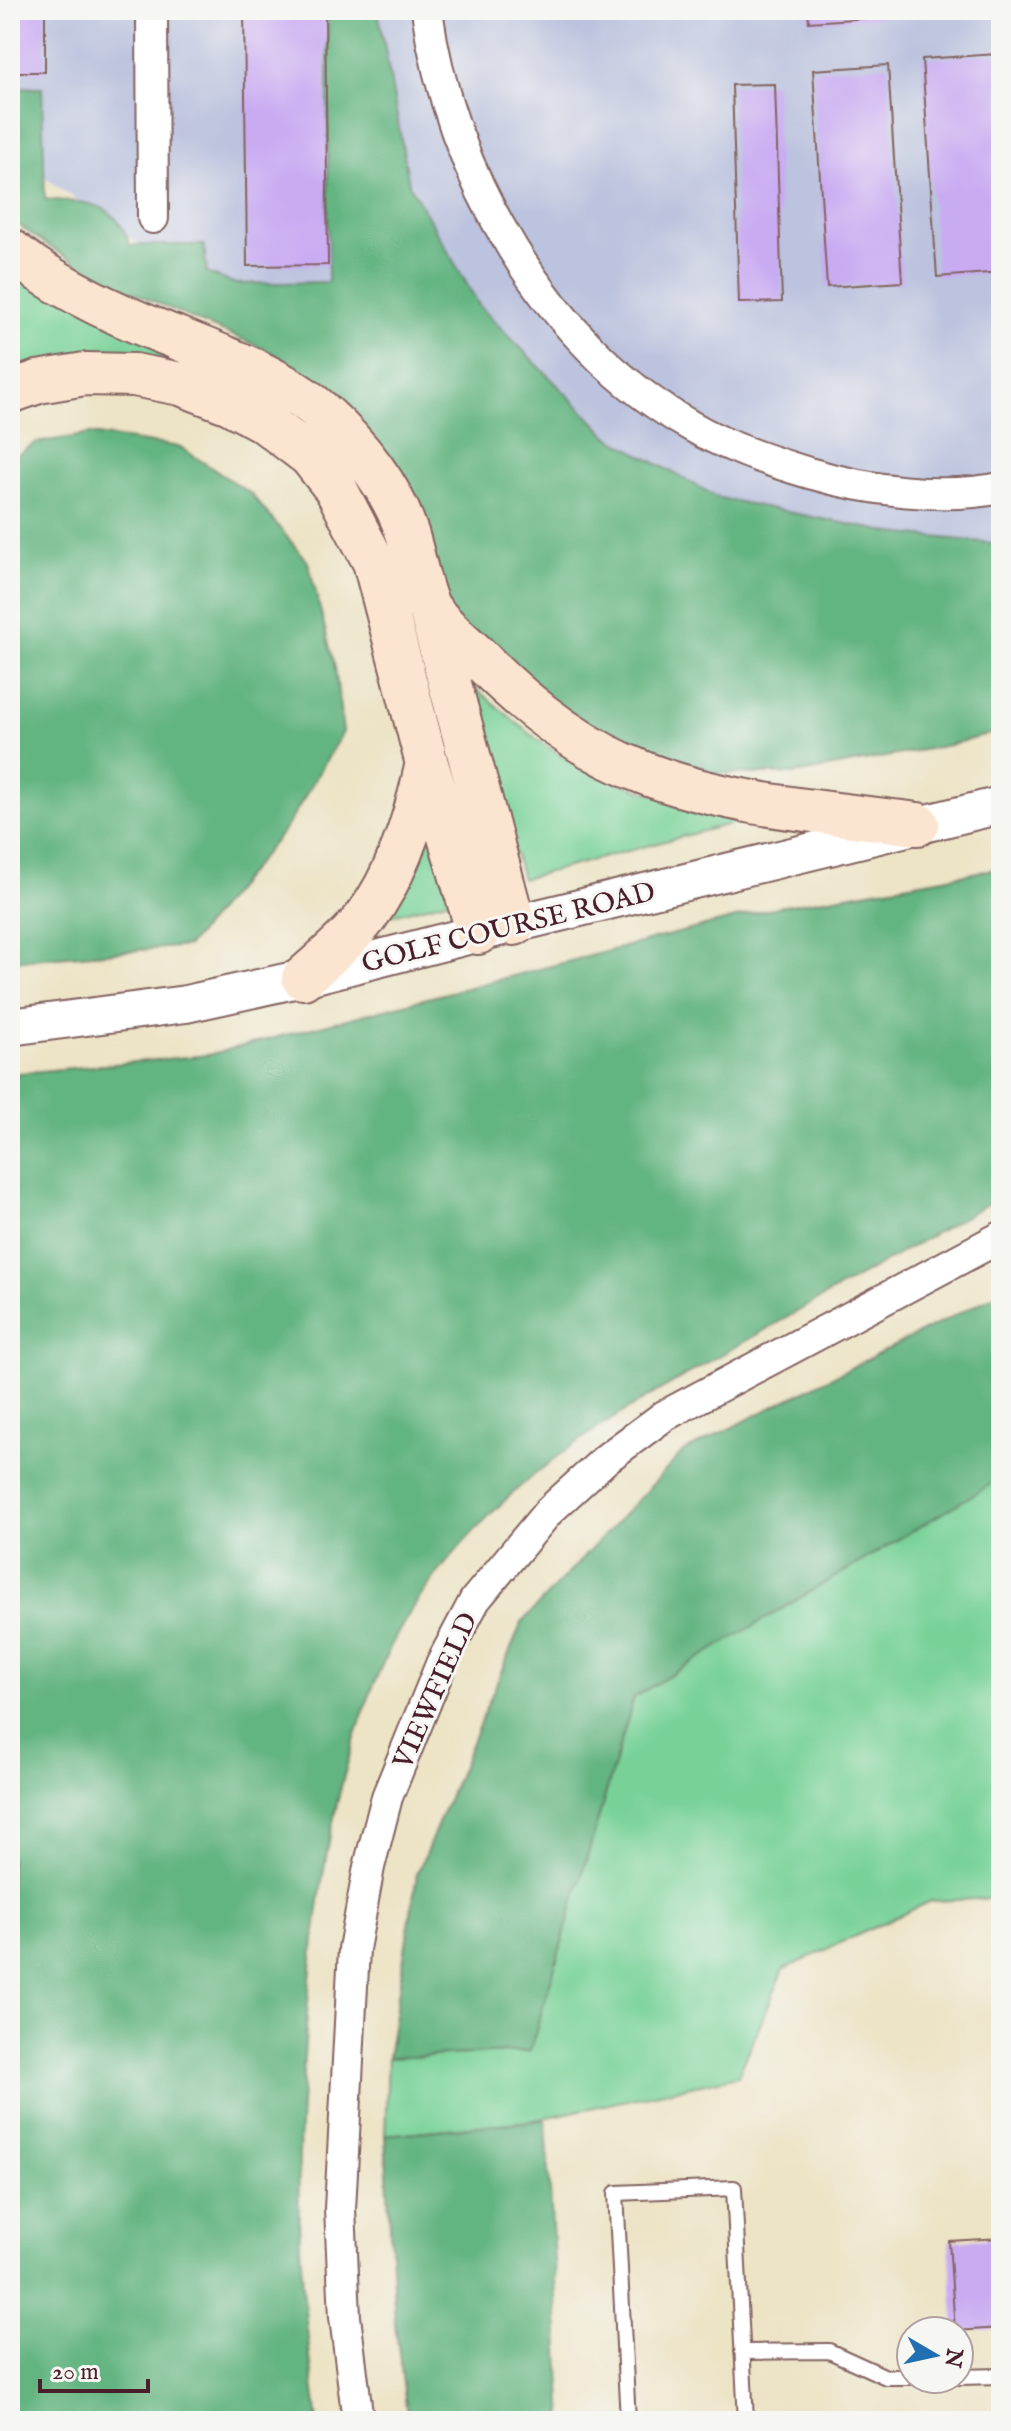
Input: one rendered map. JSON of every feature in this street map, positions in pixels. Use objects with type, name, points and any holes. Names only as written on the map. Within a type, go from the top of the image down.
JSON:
[{"type":"main road","points":[[10,250],[87,300],[224,356],[273,381],[318,409],[383,481],[406,530],[429,608],[496,928]]},
{"type":"main road","points":[[10,392],[38,382],[85,374],[134,375],[181,384],[230,403],[265,422],[310,456],[336,489],[374,562],[427,764],[496,928]]},
{"type":"main road","points":[[429,608],[503,683],[544,718],[593,749],[645,773],[702,790],[772,805],[918,824]]},
{"type":"main road","points":[[303,978],[365,918],[384,888],[417,809],[427,764]]},
{"type":"street","points":[[152,10],[153,218]]},
{"type":"street","points":[[427,10],[448,107],[479,189],[505,238],[572,331],[629,385],[691,426],[761,458],[837,481],[912,492],[1001,488]]},
{"type":"street","name":"GOLF COURSE ROAD","points":[[10,1027],[186,1004],[303,978],[1001,805]]},
{"type":"street","name":"VIEWFIELD","points":[[358,2421],[345,2317],[340,2209],[354,1949],[369,1867],[387,1797],[442,1662],[475,1600],[549,1511],[607,1458],[664,1416],[1001,1237]]},
{"type":"lane","points":[[628,2421],[616,2193],[734,2188],[746,2421]]},
{"type":"lane","points":[[742,2352],[829,2351],[886,2377],[895,2377]]},
{"type":"lane","points":[[975,2377],[1001,2376]]},
{"type":"shaded area","points":[[10,10],[1001,10],[1001,610],[319,371],[10,153]]},
{"type":"green space","points":[[328,10],[378,10],[409,184],[480,307],[609,437],[719,498],[892,533],[1001,544],[1001,731],[949,745],[795,774],[645,773],[429,608],[319,387],[307,375],[264,349],[102,277],[54,250],[10,218],[10,87],[42,88],[45,199],[98,206],[116,219],[130,245],[204,245],[207,273],[236,284],[328,282]]},
{"type":"green space","points":[[10,271],[297,416],[354,476],[390,541],[403,577],[479,875],[405,614],[294,424],[10,374]]},
{"type":"green space","points":[[90,434],[180,447],[251,494],[308,562],[335,668],[343,732],[286,828],[188,946],[10,961],[10,459],[36,443]]},
{"type":"green space","points":[[468,683],[539,741],[586,769],[653,794],[745,820],[522,879]]},
{"type":"green space","points":[[431,833],[450,900],[385,917],[426,837]]},
{"type":"green space","points":[[1001,868],[1001,1196],[648,1397],[558,1456],[502,1503],[468,1537],[408,1615],[385,1658],[353,1744],[341,1788],[322,1878],[311,1970],[299,2142],[299,2194],[304,2295],[318,2421],[10,2421],[10,1074],[208,1055],[778,907]]},
{"type":"green space","points":[[1001,1292],[1001,1478],[634,1697],[530,2051],[388,2058],[417,1874],[522,1622],[683,1452]]},
{"type":"green space","points":[[1001,1471],[1001,1898],[931,1901],[784,1969],[738,2076],[530,2121],[385,2135],[388,2058],[530,2051],[634,1697]]},
{"type":"green space","points":[[546,2120],[563,2421],[408,2421],[395,2323],[385,2135]]},
{"type":"building","points":[[10,10],[45,10],[45,72],[10,72]]},
{"type":"building","points":[[244,10],[325,10],[328,265],[247,266]]},
{"type":"building","points":[[808,10],[883,10],[884,17],[809,22]]},
{"type":"building","points":[[997,54],[1001,111],[1001,272],[937,277],[922,59]]},
{"type":"building","points":[[888,65],[902,282],[827,287],[813,70]]},
{"type":"building","points":[[775,84],[782,302],[739,303],[732,85]]},
{"type":"building","points":[[1001,2238],[1001,2328],[975,2330],[975,2315],[954,2315],[949,2241]]}]
